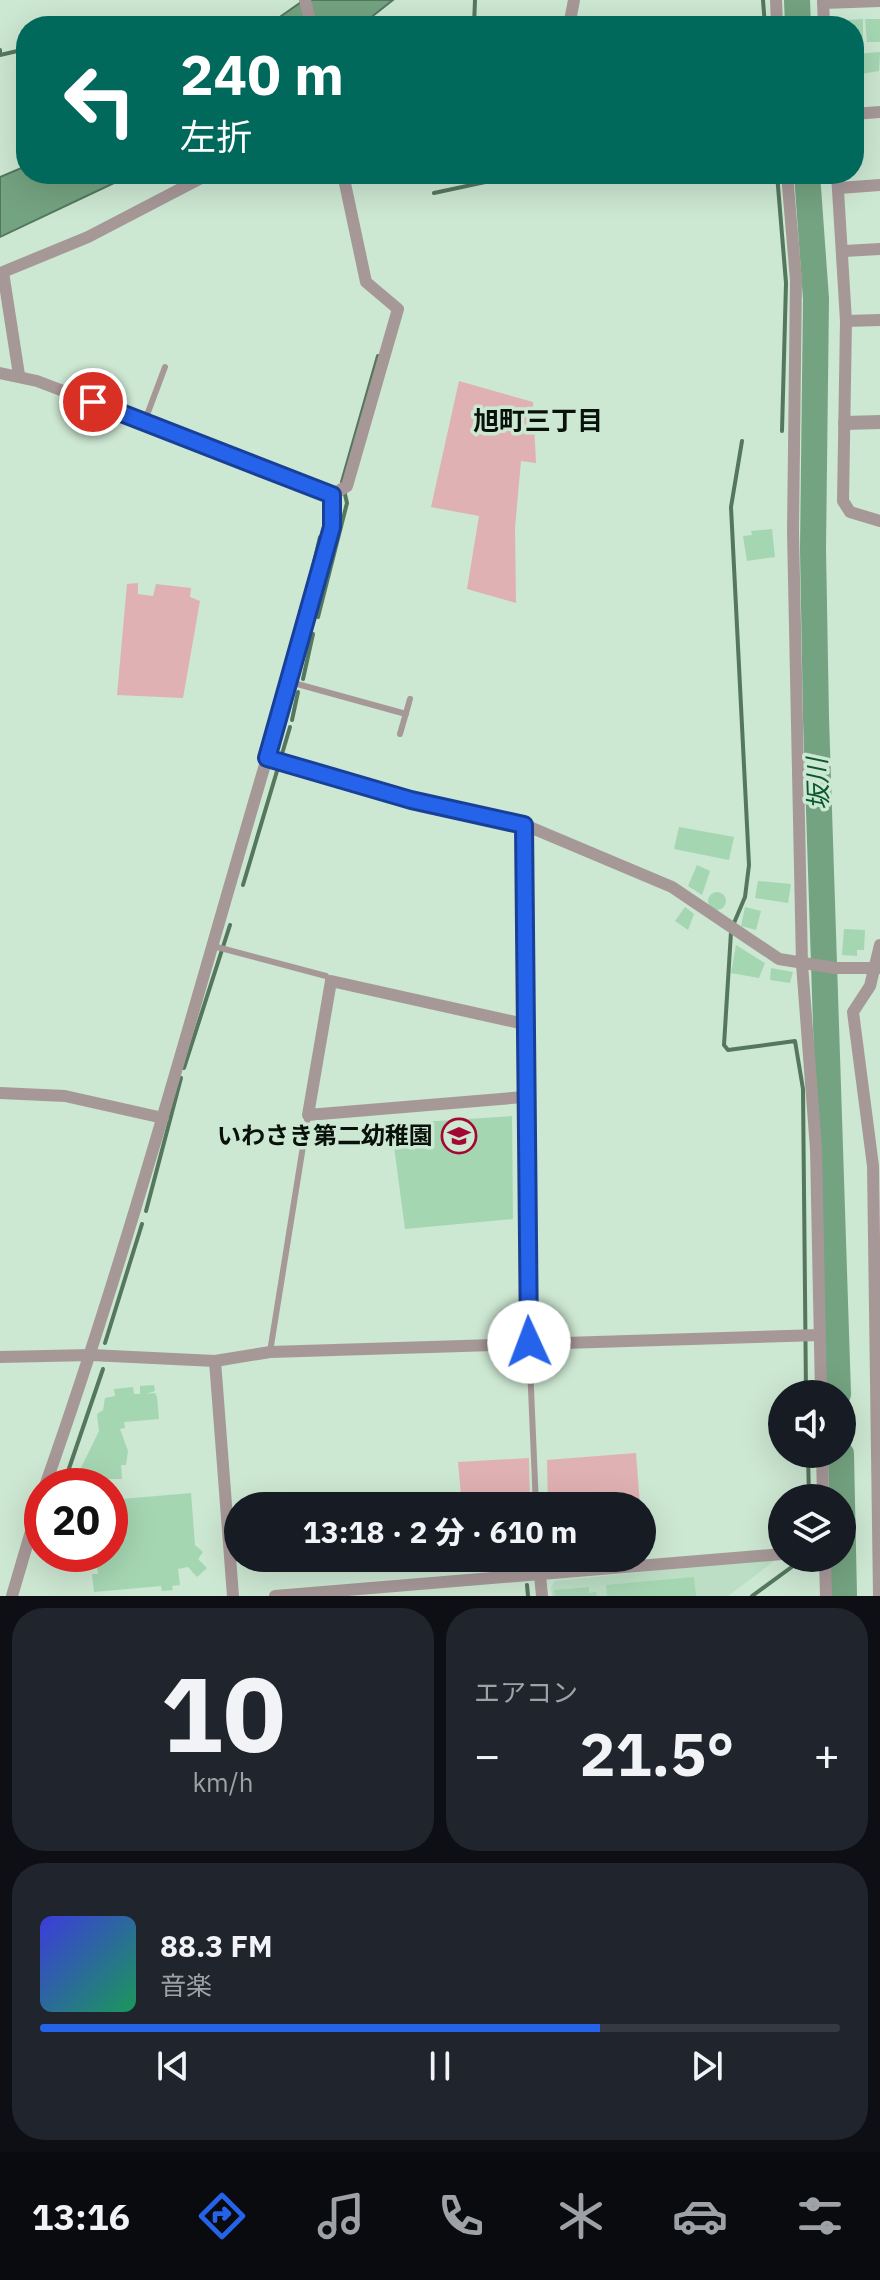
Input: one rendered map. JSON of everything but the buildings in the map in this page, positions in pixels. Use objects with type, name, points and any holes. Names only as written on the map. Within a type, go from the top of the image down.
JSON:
[{"type":"street","points":[[823,2],[880,1]]},
{"type":"street","points":[[19,375],[3,272],[88,237],[190,184]]},
{"type":"street","points":[[332,495],[347,486],[358,457],[398,309],[366,282],[345,184]]},
{"type":"street","points":[[788,184],[796,280],[793,531],[804,964],[816,1149],[810,1336],[818,1380]]},
{"type":"street","points":[[838,184],[846,321],[843,501],[850,512],[880,521]]},
{"type":"street","points":[[839,188],[880,185]]},
{"type":"street","points":[[844,251],[880,249]]},
{"type":"street","points":[[846,321],[880,320]]},
{"type":"street","points":[[0,373],[19,375],[332,495]]},
{"type":"street","points":[[845,423],[880,422]]},
{"type":"street","points":[[51,1468],[91,1355],[163,1118],[185,1032],[290,682],[332,527],[332,495]]},
{"type":"street","points":[[267,758],[411,800],[524,825],[672,887],[743,938],[779,959],[835,968],[878,968]]},
{"type":"street","points":[[524,825],[526,1272]]},
{"type":"street","points":[[879,1596],[876,1166],[853,1012],[878,968],[880,945]]},
{"type":"street","points":[[524,1024],[331,981],[308,1115],[524,1097]]},
{"type":"street","points":[[0,1093],[65,1096],[163,1118]]},
{"type":"street","points":[[864,1099],[880,1099]]},
{"type":"street","points":[[0,1357],[91,1355],[215,1361],[270,1352],[810,1336]]},
{"type":"street","points":[[215,1361],[233,1596]]},
{"type":"street","points":[[12,1596],[24,1555]]},
{"type":"street","points":[[275,1596],[768,1555]]},
{"type":"street","points":[[825,1572],[826,1596]]},
{"type":"street","points":[[540,1575],[542,1596]]},
{"type":"lane","points":[[144,423],[165,367]]},
{"type":"lane","points":[[290,682],[406,714]]},
{"type":"lane","points":[[400,734],[410,699]]},
{"type":"lane","points":[[213,946],[326,976],[331,981]]},
{"type":"lane","points":[[270,1352],[308,1115]]},
{"type":"lane","points":[[526,1272],[535,1492]]},
{"type":"shaded area","points":[[304,0],[393,0],[373,16],[281,16]]},
{"type":"shaded area","points":[[16,170],[16,184],[112,184],[0,237],[0,177]]},
{"type":"shaded area","points":[[459,381],[533,402],[536,463],[521,461],[515,528],[516,603],[467,589],[479,516],[431,507]]},
{"type":"shaded area","points":[[138,583],[138,594],[153,596],[156,584],[191,588],[190,597],[200,601],[183,698],[117,695],[127,584]]},
{"type":"shaded area","points":[[636,1453],[639,1492],[548,1492],[547,1460]]},
{"type":"shaded area","points":[[529,1458],[530,1492],[461,1492],[458,1462]]},
{"type":"shaded area","points":[[768,1559],[768,1566],[728,1596],[552,1596],[551,1587],[555,1581]]},
{"type":"waterway","points":[[474,16],[475,0]]},
{"type":"waterway","points":[[763,0],[764,16]]},
{"type":"waterway","name":"坂川","points":[[797,0],[798,16]]},
{"type":"waterway","points":[[0,50],[0,55],[16,51]]},
{"type":"waterway","points":[[434,193],[476,184]]},
{"type":"waterway","points":[[778,184],[786,283],[782,431]]},
{"type":"waterway","name":"坂川","points":[[808,184],[816,299],[813,549],[816,718],[838,1380]]},
{"type":"waterway","points":[[318,617],[347,503],[342,482],[378,356]]},
{"type":"waterway","points":[[734,923],[745,897],[749,865],[731,507],[742,441]]},
{"type":"waterway","points":[[308,588],[320,537]]},
{"type":"waterway","points":[[303,679],[313,634]]},
{"type":"waterway","points":[[292,720],[298,692]]},
{"type":"waterway","points":[[282,754],[290,727]]},
{"type":"waterway","points":[[243,885],[277,771]]},
{"type":"waterway","points":[[184,1068],[230,925]]},
{"type":"waterway","points":[[731,932],[724,1045],[728,1050],[795,1041],[803,1089],[806,1380]]},
{"type":"waterway","points":[[146,1211],[181,1078]]},
{"type":"waterway","points":[[105,1343],[142,1224]]},
{"type":"waterway","points":[[69,1468],[103,1369]]},
{"type":"waterway","points":[[808,1468],[809,1484]]},
{"type":"waterway","name":"坂川","points":[[841,1468],[844,1596]]},
{"type":"waterway","points":[[752,1596],[785,1572]]},
{"type":"waterway","points":[[527,1585],[528,1596]]},
{"type":"place","name":"いわさき第二幼稚園","points":[[459,1136]]},
{"type":"district","name":"旭町三丁目","points":[[538,421]]},
{"type":"route","points":[[93,402],[332,495],[332,527],[267,758],[411,800],[524,825],[524,1097],[529,1342]]}]
